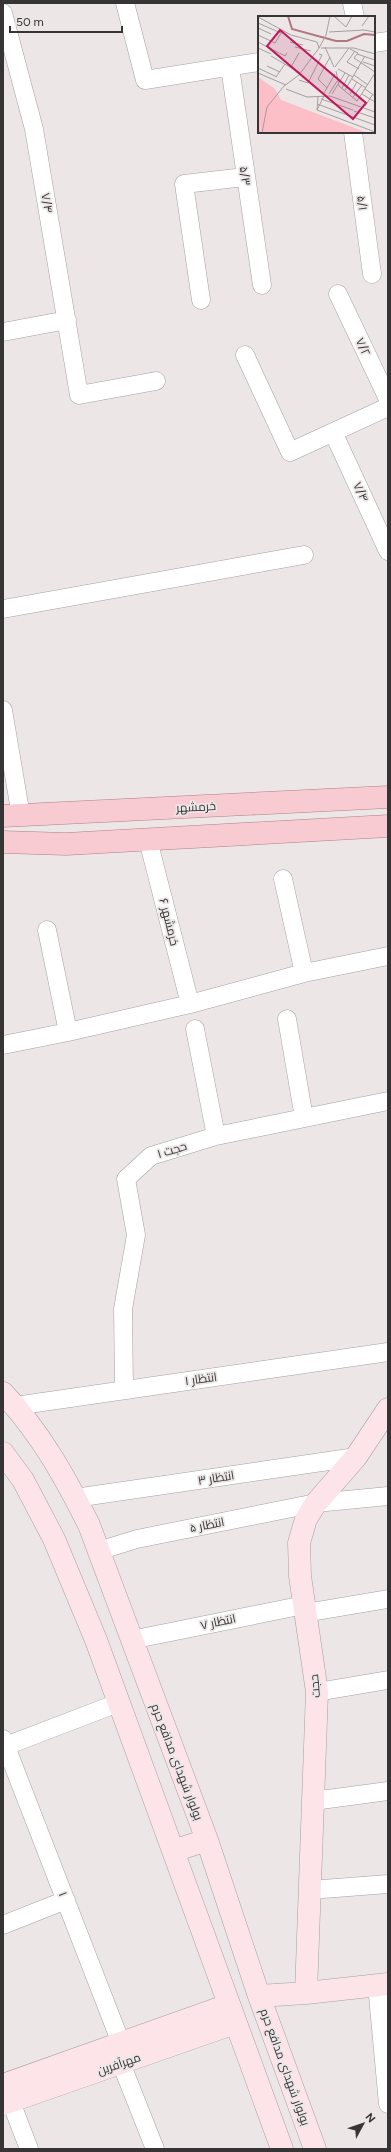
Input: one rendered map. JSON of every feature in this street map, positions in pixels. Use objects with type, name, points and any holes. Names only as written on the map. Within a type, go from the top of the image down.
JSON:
[{"type":"main road","name":"خرمشهر","points":[[12,816],[388,797]]},
{"type":"main road","points":[[364,798],[367,827]]},
{"type":"main road","points":[[3,842],[66,844],[388,826]]},
{"type":"main road","name":"بولوار شهدای مدافع حرم","points":[[9,1399],[50,1452],[89,1525],[207,1840],[259,1996],[315,2149]]},
{"type":"main road","name":"حجت","points":[[306,1993],[317,1692],[305,1609],[298,1543],[306,1519],[316,1503],[356,1456],[387,1413]]},
{"type":"main road","points":[[7,1462],[23,1480],[54,1539],[96,1640],[173,1851],[226,2016],[282,2149]]},
{"type":"main road","points":[[173,1851],[207,1840]]},
{"type":"main road","points":[[259,1996],[306,1993],[382,1984]]},
{"type":"main road","name":"مهرآفرین","points":[[5,2091],[121,2053],[226,2016]]},
{"type":"street","points":[[125,3],[145,80],[258,62]]},
{"type":"street","points":[[352,3],[355,16]]},
{"type":"street","name":"۷/۴","points":[[3,13],[34,130],[79,395],[156,381]]},
{"type":"street","points":[[375,43],[388,41]]},
{"type":"street","name":"۵/۳","points":[[230,67],[262,285]]},
{"type":"street","name":"۵/۱","points":[[353,133],[372,274]]},
{"type":"street","points":[[201,300],[184,184],[246,177]]},
{"type":"street","name":"۷/۲","points":[[338,294],[388,399]]},
{"type":"street","points":[[3,332],[67,320]]},
{"type":"street","points":[[245,355],[290,452],[388,407]]},
{"type":"street","name":"۷/۴","points":[[333,432],[388,551]]},
{"type":"street","points":[[3,608],[304,555]]},
{"type":"street","points":[[3,710],[12,816]]},
{"type":"street","name":"خرمشهر ۶","points":[[148,840],[190,1004]]},
{"type":"street","points":[[283,879],[304,973]]},
{"type":"street","points":[[47,930],[68,1032]]},
{"type":"street","points":[[3,1045],[68,1032],[190,1004],[304,973],[388,956]]},
{"type":"street","points":[[287,1019],[304,1118]]},
{"type":"street","points":[[195,1029],[216,1136]]},
{"type":"street","name":"حجت ۱","points":[[124,1390],[123,1310],[136,1235],[126,1179],[151,1156],[216,1136],[388,1101]]},
{"type":"street","name":"انتظار ۱","points":[[9,1399],[124,1390],[388,1352]]},
{"type":"street","name":"انتظار ۳","points":[[75,1498],[356,1456]]},
{"type":"street","name":"انتظار ۵","points":[[98,1551],[137,1539],[316,1503],[388,1496]]},
{"type":"street","name":"انتظار ۷","points":[[131,1640],[305,1609],[388,1599]]},
{"type":"street","points":[[317,1692],[388,1680]]},
{"type":"street","points":[[4,1744],[118,1703]]},
{"type":"street","name":"۱","points":[[4,1744],[66,1900],[155,2149]]},
{"type":"street","points":[[313,1801],[388,1791]]},
{"type":"street","points":[[310,1890],[388,1884]]},
{"type":"street","points":[[3,1925],[66,1900]]},
{"type":"street","points":[[382,1984],[388,2104]]},
{"type":"street","points":[[5,2091],[29,2149]]}]
